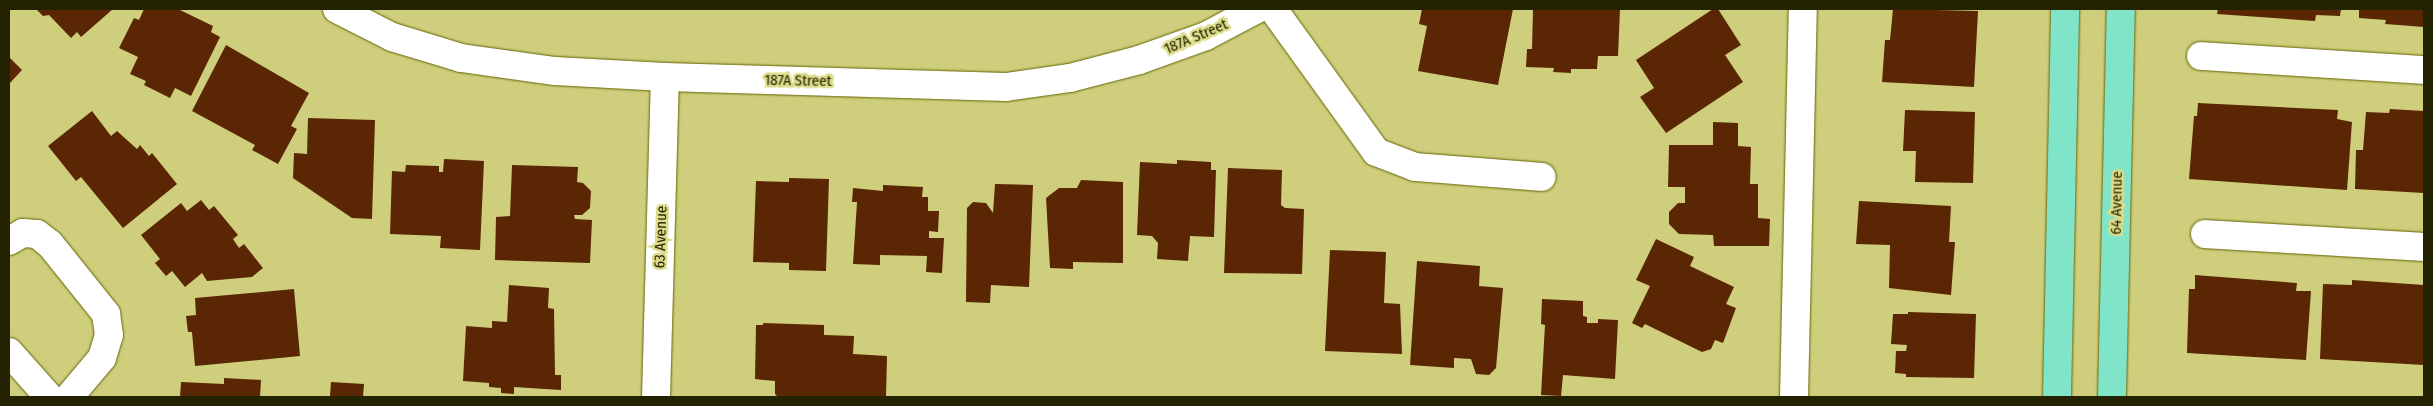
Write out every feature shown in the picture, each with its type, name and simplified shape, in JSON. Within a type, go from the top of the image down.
[{"type":"main road","points":[[2057,397],[2065,9]]},
{"type":"main road","name":"64 Avenue","points":[[2112,397],[2121,9]]},
{"type":"street","name":"187A Street","points":[[337,9],[392,37],[461,58],[555,71],[665,77],[1006,87],[1070,78],[1140,60],[1206,36],[1257,9]]},
{"type":"street","points":[[1273,9],[1376,152],[1415,167],[1542,177]]},
{"type":"street","points":[[1794,397],[1803,9]]},
{"type":"street","points":[[2201,56],[2424,70]]},
{"type":"street","name":"63 Avenue","points":[[656,397],[665,77]]},
{"type":"street","points":[[9,241],[23,233],[37,234],[50,244],[106,314],[110,335],[102,358],[69,397]]},
{"type":"street","points":[[2205,234],[2424,247]]},
{"type":"street","points":[[9,352],[49,397]]},
{"type":"building","points":[[36,9],[113,9],[81,37],[77,32],[71,38],[49,15],[43,16]]},
{"type":"building","points":[[144,9],[178,9],[213,26],[211,32],[220,37],[191,96],[175,88],[170,98],[144,85],[146,81],[130,74],[138,57],[119,48],[134,18],[139,20]]},
{"type":"building","points":[[1422,9],[1513,9],[1498,85],[1418,71],[1427,26],[1419,24]]},
{"type":"building","points":[[1533,9],[1620,9],[1618,56],[1598,56],[1597,69],[1571,69],[1571,73],[1553,72],[1554,68],[1526,67],[1527,49],[1532,49]]},
{"type":"building","points":[[1713,9],[1718,9],[1741,45],[1725,55],[1743,82],[1666,133],[1640,97],[1654,88],[1636,60]]},
{"type":"building","points":[[1893,9],[1978,11],[1974,87],[1882,82],[1885,40],[1890,40]]},
{"type":"building","points":[[2218,9],[2341,9],[2340,16],[2316,15],[2315,21],[2217,14]]},
{"type":"building","points":[[2359,9],[2424,9],[2424,27],[2385,24],[2386,20],[2359,18]]},
{"type":"building","points":[[226,45],[309,93],[291,126],[297,129],[278,164],[252,150],[255,145],[192,111]]},
{"type":"building","points":[[9,57],[22,70],[9,84]]},
{"type":"building","points":[[2198,103],[2338,110],[2337,119],[2352,122],[2347,190],[2189,179],[2194,116],[2197,116]]},
{"type":"building","points":[[2390,109],[2424,111],[2424,193],[2355,189],[2356,150],[2363,150],[2366,112],[2389,113]]},
{"type":"building","points":[[1905,110],[1975,112],[1973,183],[1915,182],[1916,151],[1903,151]]},
{"type":"building","points":[[92,111],[111,136],[117,131],[137,149],[140,145],[149,156],[152,153],[177,184],[123,228],[81,177],[76,181],[48,146]]},
{"type":"building","points":[[308,118],[375,120],[372,219],[352,218],[293,178],[294,153],[307,154]]},
{"type":"building","points":[[1713,122],[1738,123],[1738,146],[1751,147],[1750,184],[1758,184],[1758,218],[1770,219],[1769,246],[1714,246],[1713,235],[1679,234],[1669,224],[1669,212],[1678,203],[1685,203],[1685,187],[1668,187],[1669,145],[1713,145]]},
{"type":"building","points":[[444,159],[484,161],[480,250],[440,248],[441,236],[390,234],[392,171],[405,172],[406,165],[439,166],[439,172],[443,172]]},
{"type":"building","points":[[1177,160],[1211,162],[1211,170],[1216,170],[1214,237],[1190,236],[1188,261],[1157,259],[1158,243],[1152,236],[1137,235],[1140,162],[1177,164]]},
{"type":"building","points":[[512,165],[578,167],[577,182],[583,183],[591,191],[590,208],[582,215],[574,215],[575,219],[592,220],[590,263],[495,260],[496,217],[510,216]]},
{"type":"building","points":[[1228,168],[1282,170],[1281,205],[1285,208],[1304,209],[1302,274],[1224,273]]},
{"type":"building","points":[[789,178],[829,179],[826,271],[789,270],[789,263],[753,262],[756,181],[789,182]]},
{"type":"building","points":[[1081,180],[1123,182],[1123,263],[1073,262],[1073,269],[1050,268],[1046,198],[1059,188],[1077,188]]},
{"type":"building","points":[[995,184],[1033,185],[1029,287],[991,285],[990,303],[966,302],[967,208],[973,202],[986,203],[993,213]]},
{"type":"building","points":[[883,185],[923,187],[922,197],[928,197],[928,211],[939,211],[938,232],[929,231],[929,238],[944,238],[942,273],[926,272],[927,256],[880,255],[880,265],[853,264],[857,202],[852,202],[853,188],[883,191]]},
{"type":"building","points":[[201,200],[209,210],[214,206],[238,235],[233,239],[239,248],[244,244],[263,268],[252,277],[207,281],[202,273],[185,287],[172,271],[166,276],[155,263],[160,259],[141,235],[181,203],[187,211]]},
{"type":"building","points":[[1859,201],[1951,206],[1949,242],[1955,242],[1951,295],[1889,288],[1890,245],[1856,244]]},
{"type":"building","points":[[1656,239],[1694,257],[1690,266],[1734,287],[1726,304],[1736,308],[1723,343],[1715,340],[1711,349],[1702,352],[1645,324],[1642,328],[1632,323],[1650,286],[1636,280]]},
{"type":"building","points":[[1330,250],[1386,252],[1384,303],[1400,304],[1402,354],[1325,351]]},
{"type":"building","points":[[1417,261],[1480,266],[1479,286],[1503,288],[1496,368],[1489,375],[1476,374],[1471,359],[1454,358],[1454,368],[1410,365]]},
{"type":"building","points":[[2195,275],[2297,283],[2296,291],[2311,291],[2306,360],[2187,353],[2189,289],[2195,289]]},
{"type":"building","points":[[2352,280],[2424,285],[2424,365],[2320,359],[2323,284],[2352,285]]},
{"type":"building","points":[[509,285],[549,288],[548,308],[554,309],[555,375],[561,375],[561,390],[514,387],[514,394],[501,393],[501,388],[489,387],[489,383],[463,381],[466,326],[492,328],[492,321],[507,322]]},
{"type":"building","points":[[294,289],[300,356],[195,366],[192,332],[188,332],[186,316],[196,315],[195,298]]},
{"type":"building","points":[[1542,299],[1583,301],[1583,316],[1587,317],[1587,323],[1598,323],[1598,319],[1618,320],[1615,379],[1563,375],[1561,396],[1541,395],[1545,325],[1541,324]]},
{"type":"building","points":[[1908,312],[1976,314],[1974,378],[1906,377],[1906,374],[1895,373],[1896,351],[1906,351],[1907,345],[1891,344],[1893,314],[1908,314]]},
{"type":"building","points":[[763,323],[824,325],[824,335],[854,336],[853,354],[887,356],[886,397],[778,397],[775,394],[775,381],[755,379],[756,325],[763,325]]},
{"type":"building","points":[[224,378],[261,380],[260,397],[180,397],[181,382],[224,384]]},
{"type":"building","points":[[331,382],[364,384],[363,397],[330,397]]}]
